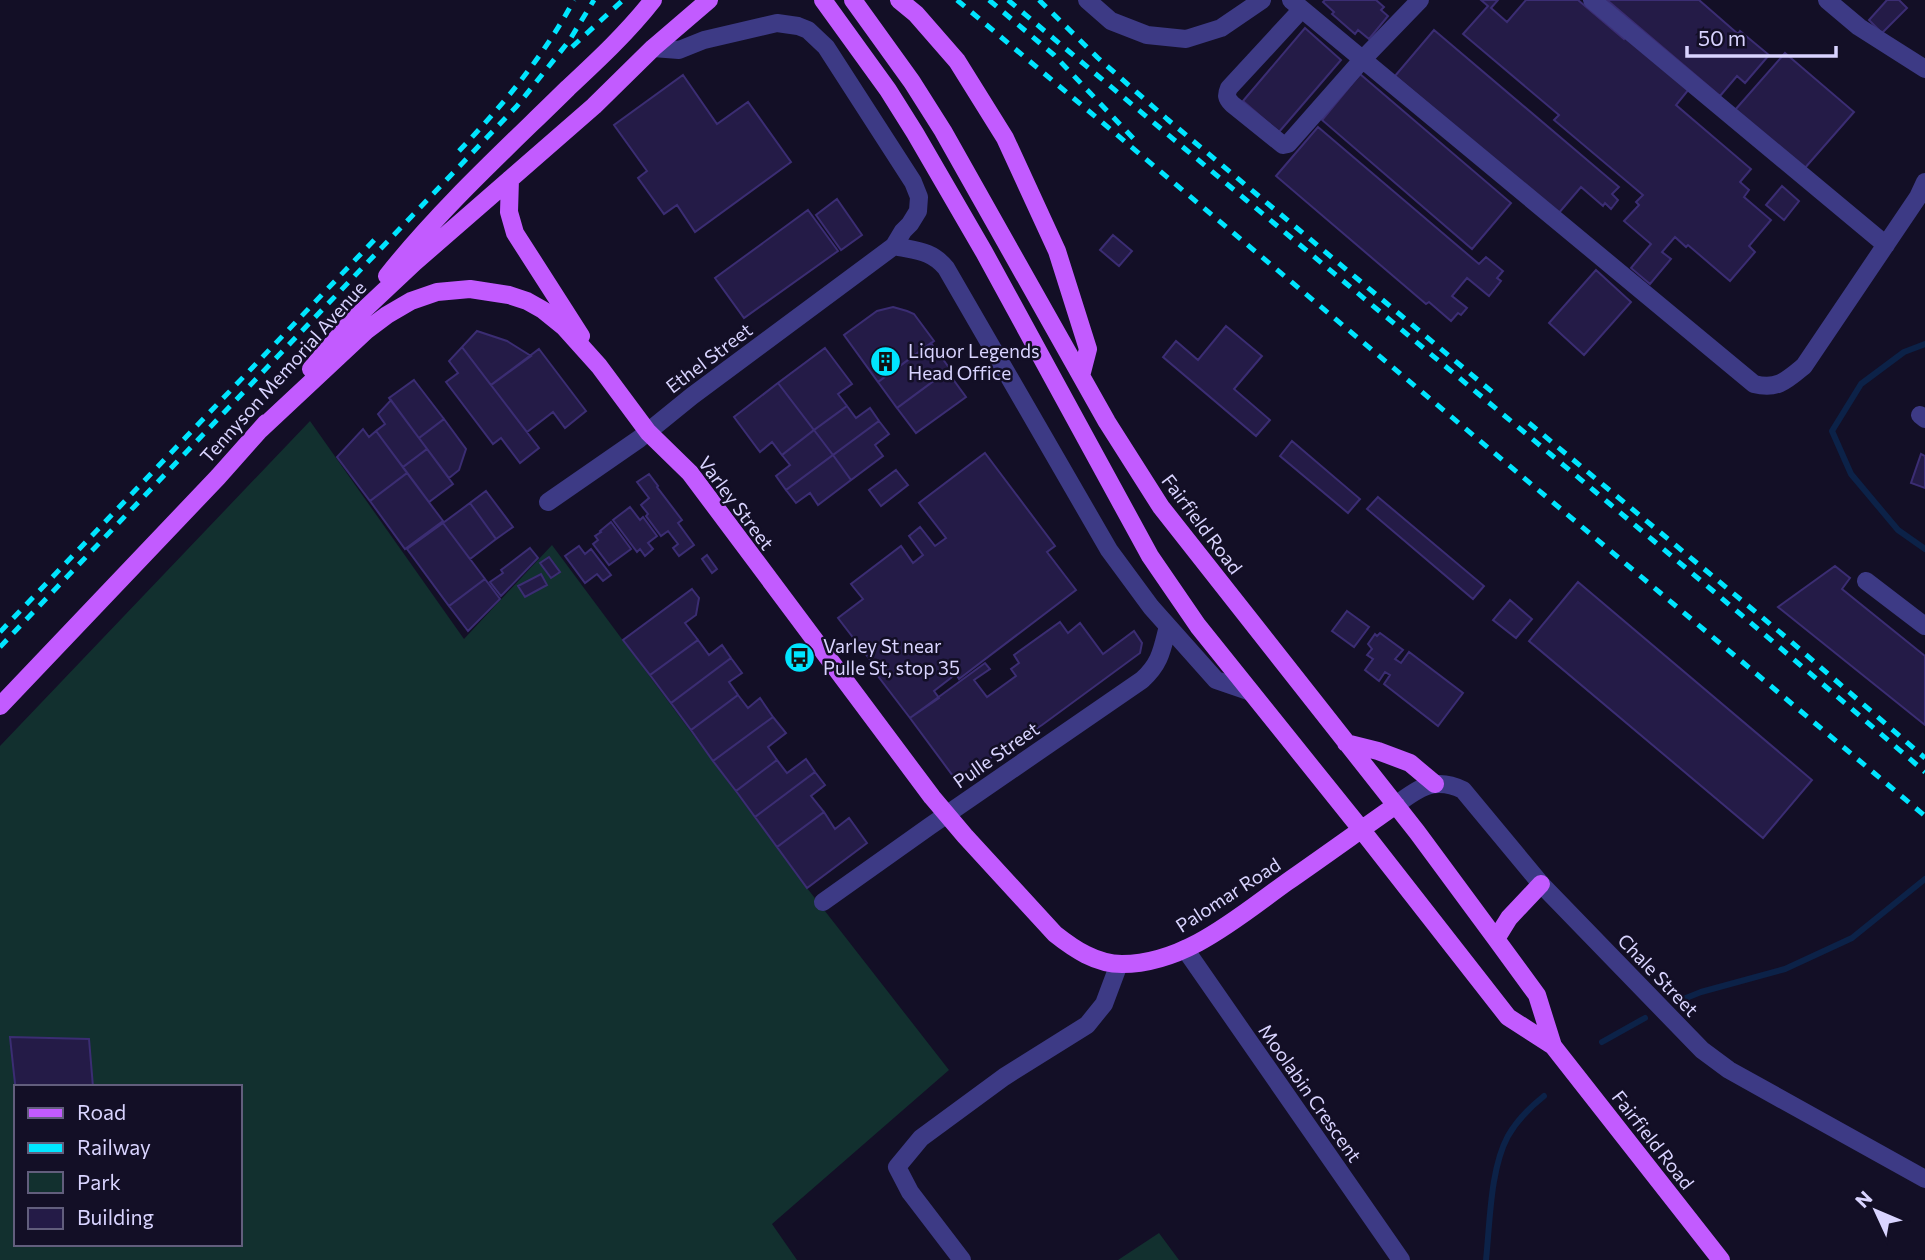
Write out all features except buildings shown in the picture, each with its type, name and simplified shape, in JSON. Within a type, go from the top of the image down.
[{"type":"main road","points":[[350,323],[409,248],[487,167],[629,29],[653,0]]},
{"type":"main road","name":"Tennyson Memorial Avenue","points":[[0,706],[218,477],[350,323],[709,0]]},
{"type":"main road","name":"Fairfield Road","points":[[823,0],[888,90],[939,173],[1150,556],[1198,626],[1508,1017],[1553,1046],[1721,1260]]},
{"type":"main road","name":"Fairfield Road","points":[[853,0],[912,82],[943,131],[1113,433],[1161,507],[1396,805],[1537,995],[1553,1046]]},
{"type":"main road","points":[[899,0],[957,61],[1005,138],[1057,251],[1088,349],[1081,376]]},
{"type":"main road","points":[[510,179],[509,212],[515,233],[599,366]]},
{"type":"main road","name":"Varley Street","points":[[260,430],[367,330],[411,301],[437,292],[470,289],[502,293],[543,310],[564,327],[599,366],[648,432],[690,473],[946,815],[1055,933],[1086,955],[1119,964]]},
{"type":"main road","points":[[1346,743],[1410,763],[1435,784]]},
{"type":"main road","name":"Palomar Road","points":[[1119,964],[1153,961],[1185,949],[1233,921],[1396,805]]},
{"type":"main road","points":[[1496,939],[1509,918],[1541,884]]},
{"type":"street","points":[[1087,0],[1111,21],[1147,35],[1186,39],[1221,28],[1262,0]]},
{"type":"street","points":[[1420,0],[1362,60],[1288,144],[1278,142],[1227,99],[1229,88],[1296,4],[1362,60],[1754,384],[1766,387],[1778,384],[1804,366],[1918,197],[1925,182]]},
{"type":"street","points":[[1592,0],[1886,245]]},
{"type":"street","points":[[1827,0],[1859,27],[1925,69]]},
{"type":"street","points":[[653,48],[679,50],[704,40],[777,23],[808,30],[826,47],[917,190],[918,211],[894,246],[928,253],[946,268],[1109,550],[1130,580],[1216,680],[1251,692]]},
{"type":"street","name":"Ethel Street","points":[[548,502],[648,432],[692,396],[894,246]]},
{"type":"street","points":[[1866,581],[1925,626]]},
{"type":"street","name":"Pulle Street","points":[[823,902],[1142,680],[1160,657],[1168,626]]},
{"type":"street","points":[[1396,805],[1413,792],[1435,784]]},
{"type":"street","name":"Chale Street","points":[[1435,784],[1447,784],[1467,794],[1541,884],[1702,1050],[1728,1070],[1922,1172]]},
{"type":"street","name":"Moolabin Crescent","points":[[1185,949],[1401,1260]]},
{"type":"street","points":[[962,1260],[910,1192],[897,1167],[921,1138],[1004,1077],[1087,1024],[1104,1004],[1119,964]]},
{"type":"green space","points":[[310,421],[464,639],[552,545],[807,888],[949,1070],[772,1224],[797,1260],[0,1260],[0,746]]},
{"type":"green space","points":[[1159,1233],[1179,1260],[1118,1260]]},
{"type":"waterway","points":[[1925,344],[1904,352],[1861,384],[1832,431],[1851,474],[1898,530],[1925,549]]},
{"type":"waterway","points":[[1676,1002],[1701,992],[1785,969],[1852,938],[1925,879]]},
{"type":"waterway","points":[[1602,1042],[1645,1018]]},
{"type":"waterway","points":[[1486,1260],[1492,1196],[1502,1149],[1519,1119],[1544,1096]]},
{"type":"railway","points":[[459,151],[522,79],[550,41],[574,0]]},
{"type":"railway","points":[[0,647],[517,106],[569,41],[594,0]]},
{"type":"railway","points":[[572,47],[623,0]]},
{"type":"railway","points":[[957,0],[1925,816]]},
{"type":"railway","points":[[989,0],[1054,55],[1134,139]]},
{"type":"railway","points":[[1008,0],[1925,772]]},
{"type":"railway","points":[[1039,0],[1098,58],[1167,119],[1497,396]]},
{"type":"railway","points":[[0,632],[377,237]]},
{"type":"railway","points":[[1529,423],[1788,639],[1925,758]]},
{"type":"place","name":"Liquor Legends Head Office","points":[[885,362]]},
{"type":"place","name":"Varley St near Pulle St, stop 35","points":[[800,657]]}]
